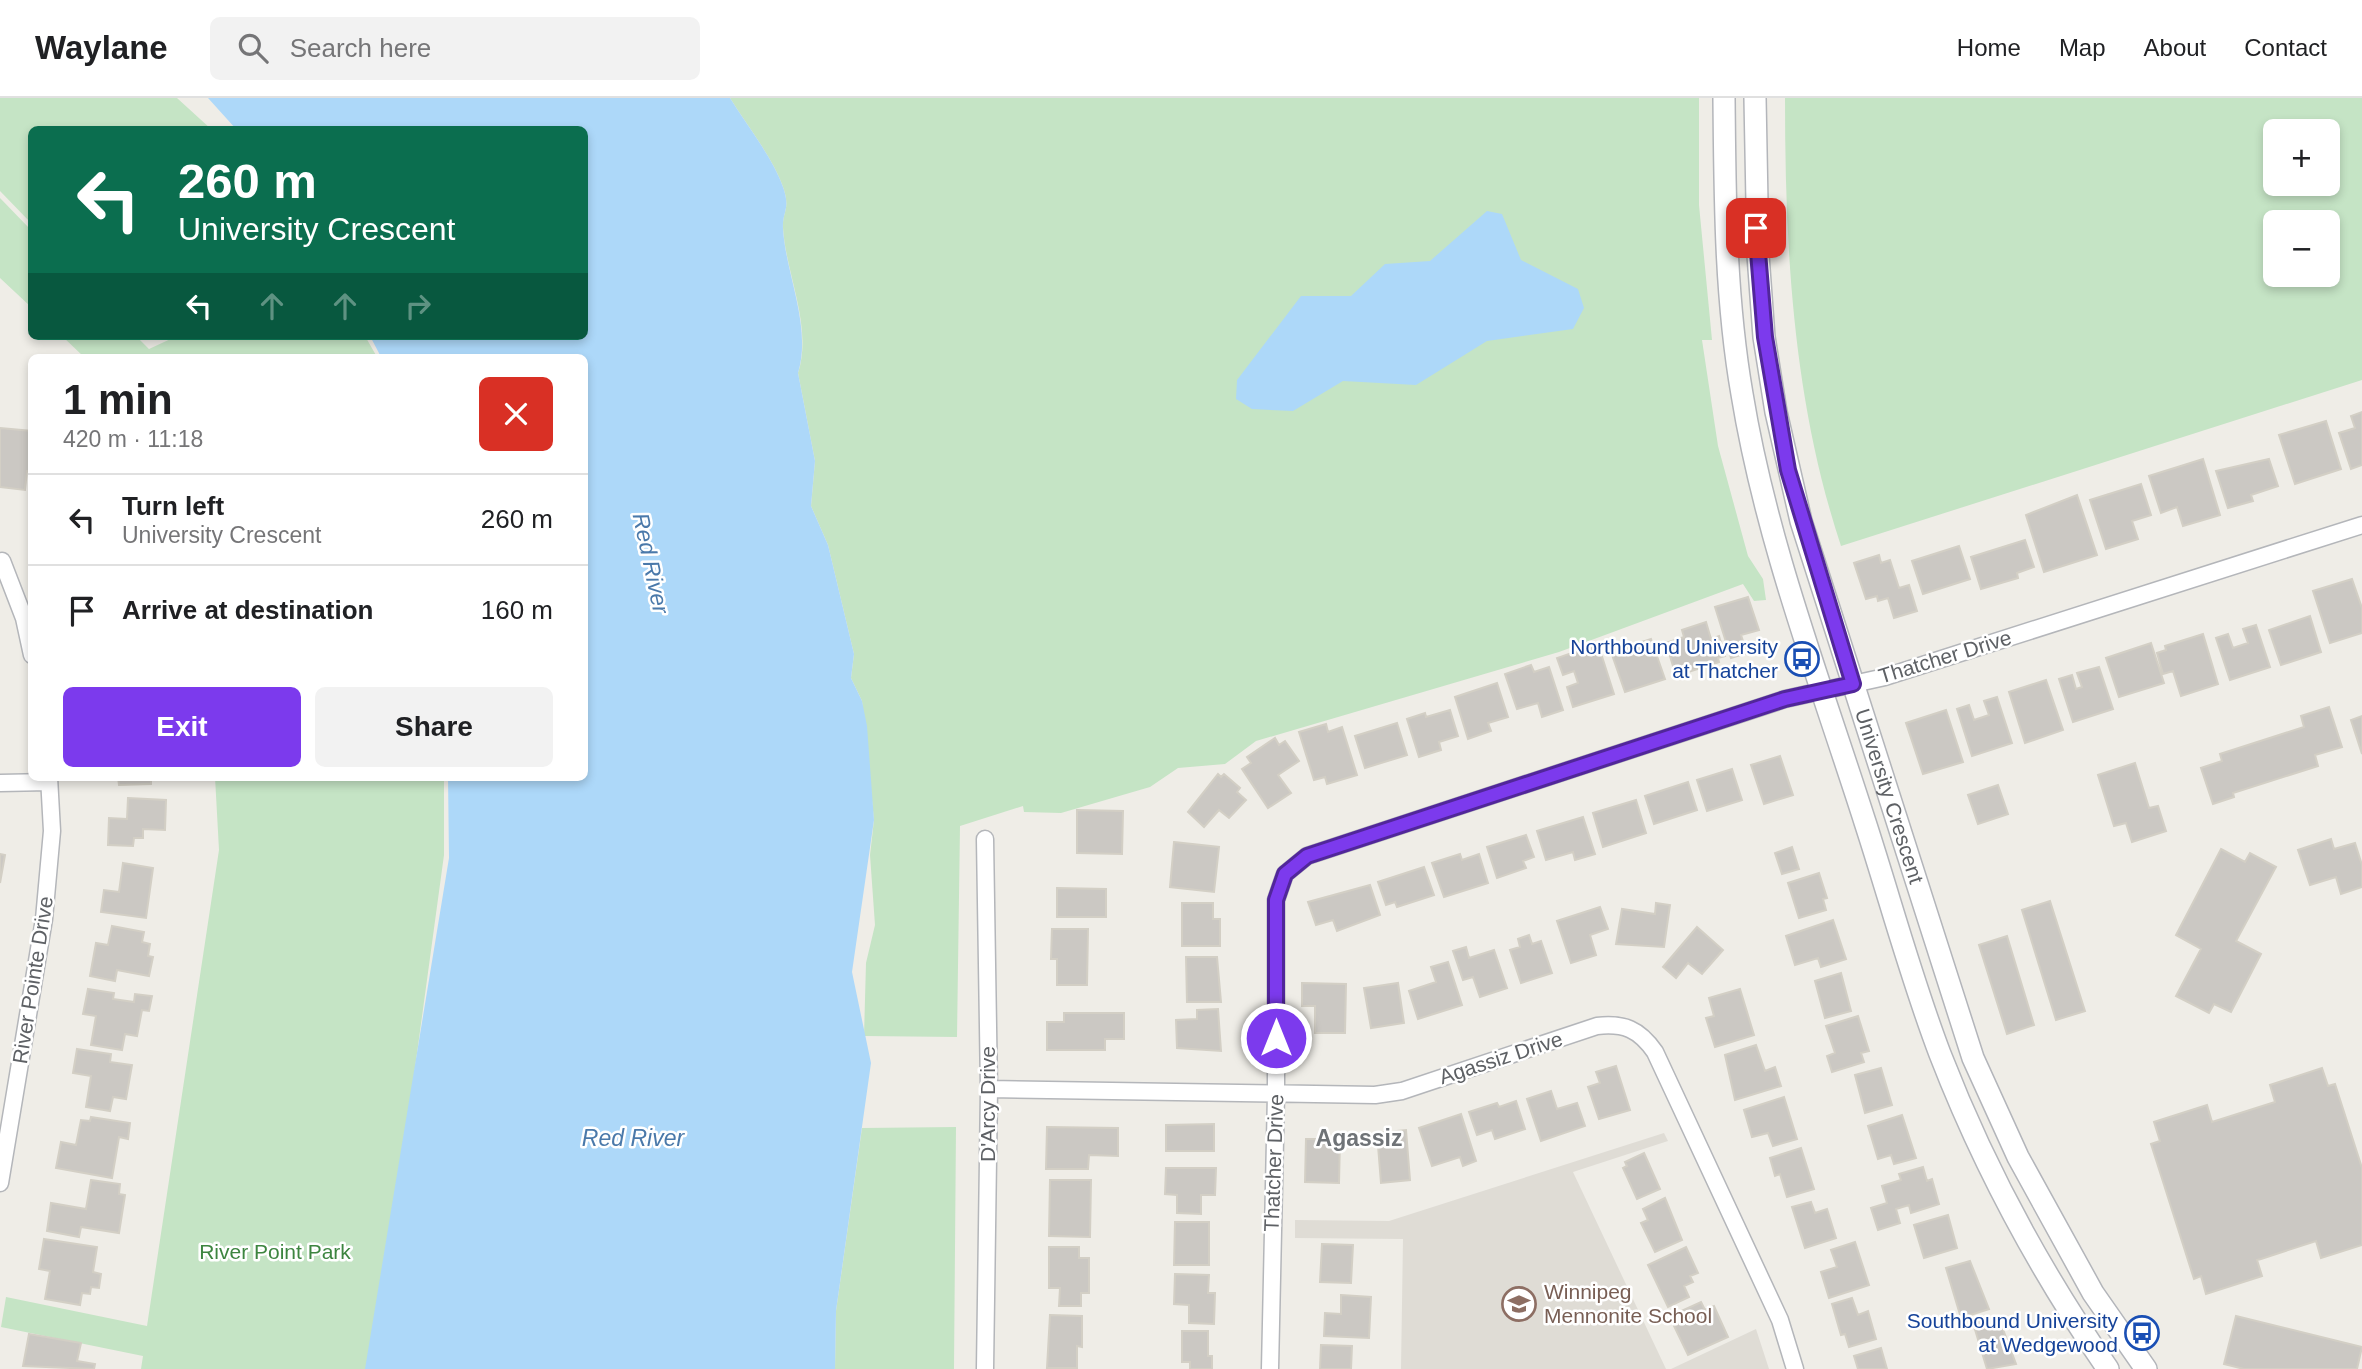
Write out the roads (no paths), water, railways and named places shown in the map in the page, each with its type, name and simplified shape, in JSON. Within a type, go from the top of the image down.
[{"type":"main road","name":"University Crescent","points":[[1724,98],[1726,239],[1742,395],[1766,506],[1921,1000],[1962,1107],[2028,1242],[2108,1369]]},
{"type":"main road","name":"University Crescent","points":[[1755,98],[1758,266],[1771,379],[1801,521],[1973,1058],[2010,1142],[2093,1293],[2146,1369]]},
{"type":"street","name":"Thatcher Drive","points":[[1270,1369],[1276,1094],[1276,900],[1285,874],[1307,856],[1785,699],[1885,677],[2362,526]]},
{"type":"street","points":[[2,561],[24,618],[28,636]]},
{"type":"street","points":[[0,783],[33,781]]},
{"type":"street","name":"River Pointe Drive","points":[[0,1183],[44,919],[52,831],[49,781]]},
{"type":"street","name":"D'Arcy Drive","points":[[985,839],[989,1089],[985,1369]]},
{"type":"street","name":"Agassiz Drive","points":[[989,1089],[1375,1095],[1402,1091],[1597,1026],[1615,1024],[1633,1028],[1646,1038],[1655,1052],[1780,1320],[1796,1369]]},
{"type":"water","name":"Red River","points":[[208,98],[730,98],[779,176],[786,201],[783,223],[785,247],[802,338],[798,373],[815,461],[811,506],[828,545],[854,654],[851,678],[862,701],[867,726],[874,820],[852,972],[871,1063],[836,1311],[835,1369],[365,1369],[449,858],[448,781],[588,781],[588,354],[379,354],[372,340],[588,340],[588,126],[233,126]]},
{"type":"water","points":[[1487,211],[1502,214],[1521,260],[1578,289],[1584,308],[1573,329],[1487,341],[1416,385],[1343,381],[1293,411],[1252,409],[1236,399],[1237,380],[1301,296],[1351,296],[1385,264],[1430,261]]},
{"type":"place","name":"Northbound University at Thatcher","points":[[1802,659]]},
{"type":"place","name":"Winnipeg Mennonite School","points":[[1519,1304]]},
{"type":"place","name":"Southbound University at Wedgewood","points":[[2142,1333]]},
{"type":"district","name":"Agassiz","points":[[1359,1138]]},
{"type":"park label","name":"River Point Park","points":[[275,1252]]}]
